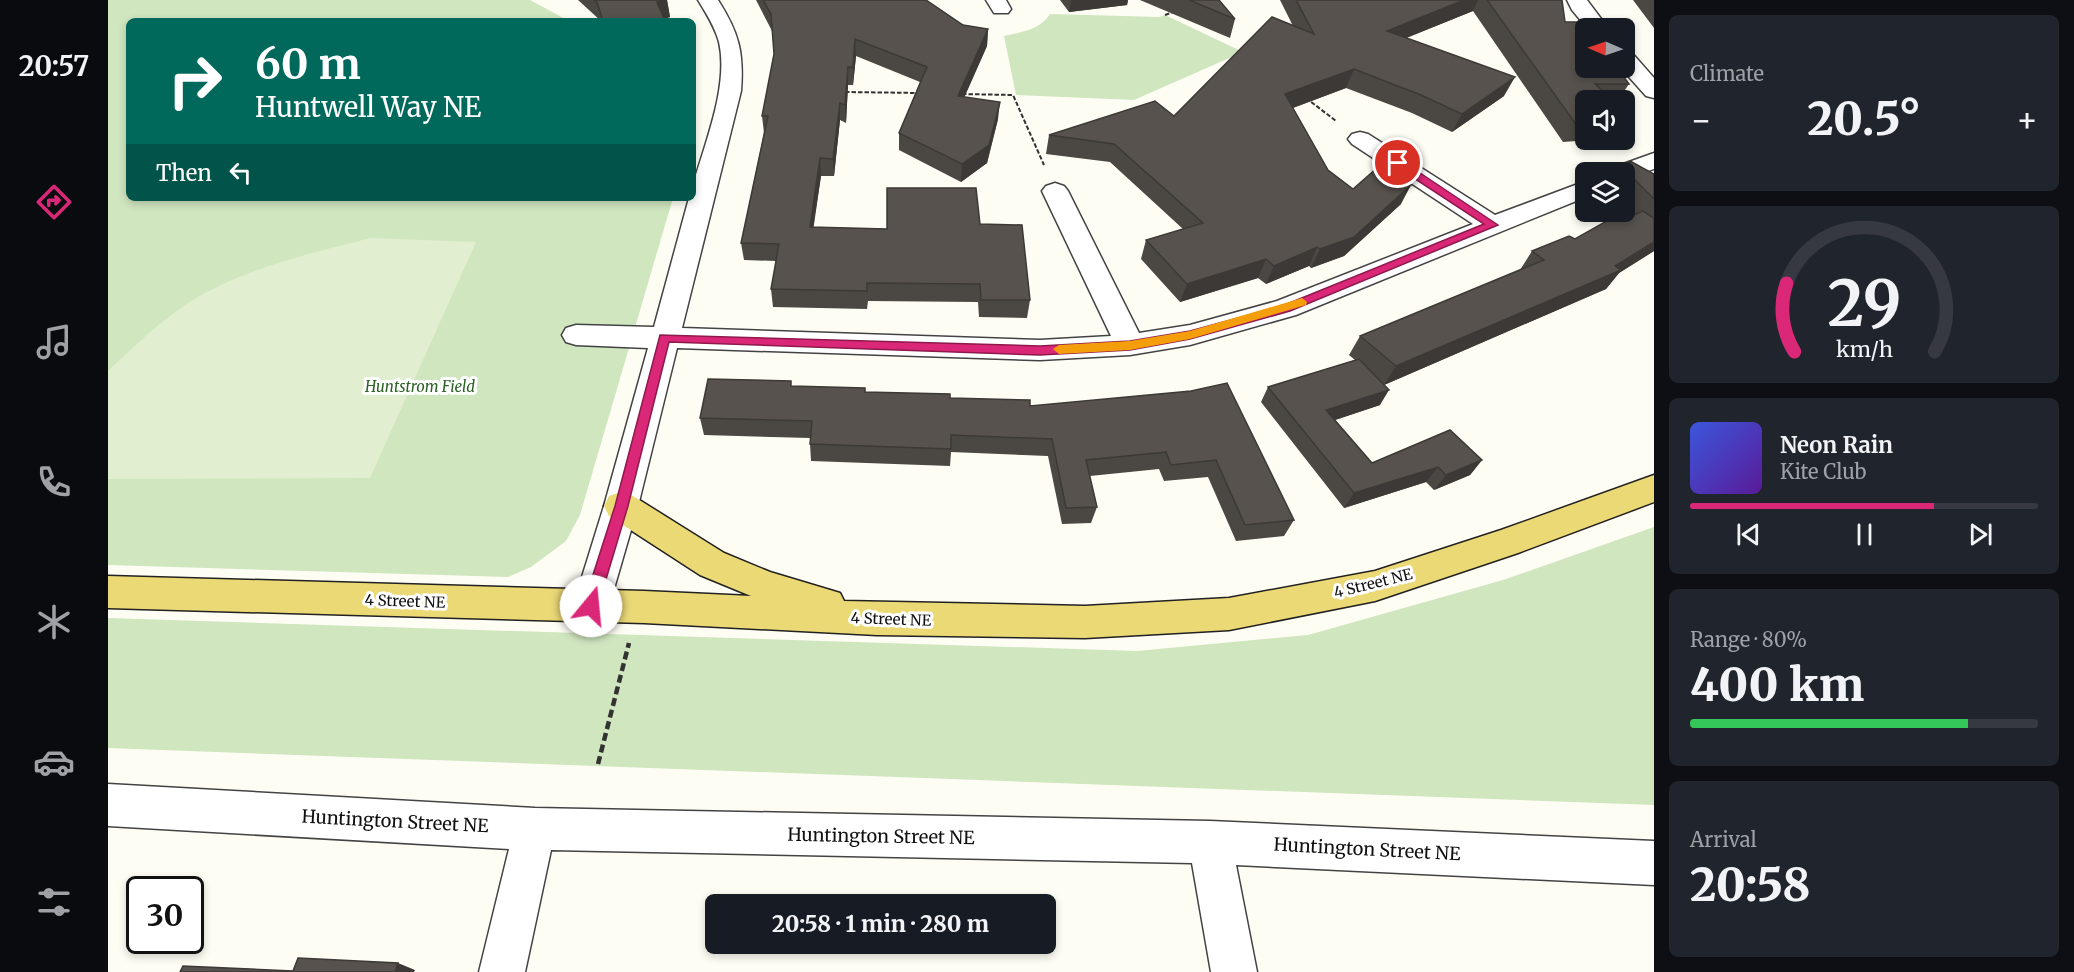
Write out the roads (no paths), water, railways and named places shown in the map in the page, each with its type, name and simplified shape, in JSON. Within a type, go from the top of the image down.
[{"type":"main road","name":"4 Street NE","points":[[108,592],[591,606],[877,619],[1084,622],[1229,614],[1375,586],[1506,543],[1654,488]]},
{"type":"main road","points":[[621,506],[712,564],[765,586],[877,619]]},
{"type":"street","points":[[591,606],[621,506],[730,91],[733,56],[724,24],[708,0]]},
{"type":"street","points":[[1577,0],[1589,18]]},
{"type":"street","points":[[1635,70],[1654,91]]},
{"type":"street","points":[[1360,138],[1493,225]]},
{"type":"street","points":[[1635,168],[1654,160]]},
{"type":"street","points":[[1055,191],[1130,345]]},
{"type":"street","points":[[576,335],[1040,350],[1130,345],[1190,335],[1286,309],[1575,192]]},
{"type":"street","name":"Huntington Street NE","points":[[108,805],[535,829],[1210,842],[1654,863]]},
{"type":"street","points":[[502,972],[535,829]]},
{"type":"street","points":[[1210,842],[1234,972]]},
{"type":"park label","name":"Huntstrom Field","points":[[420,386]]}]
